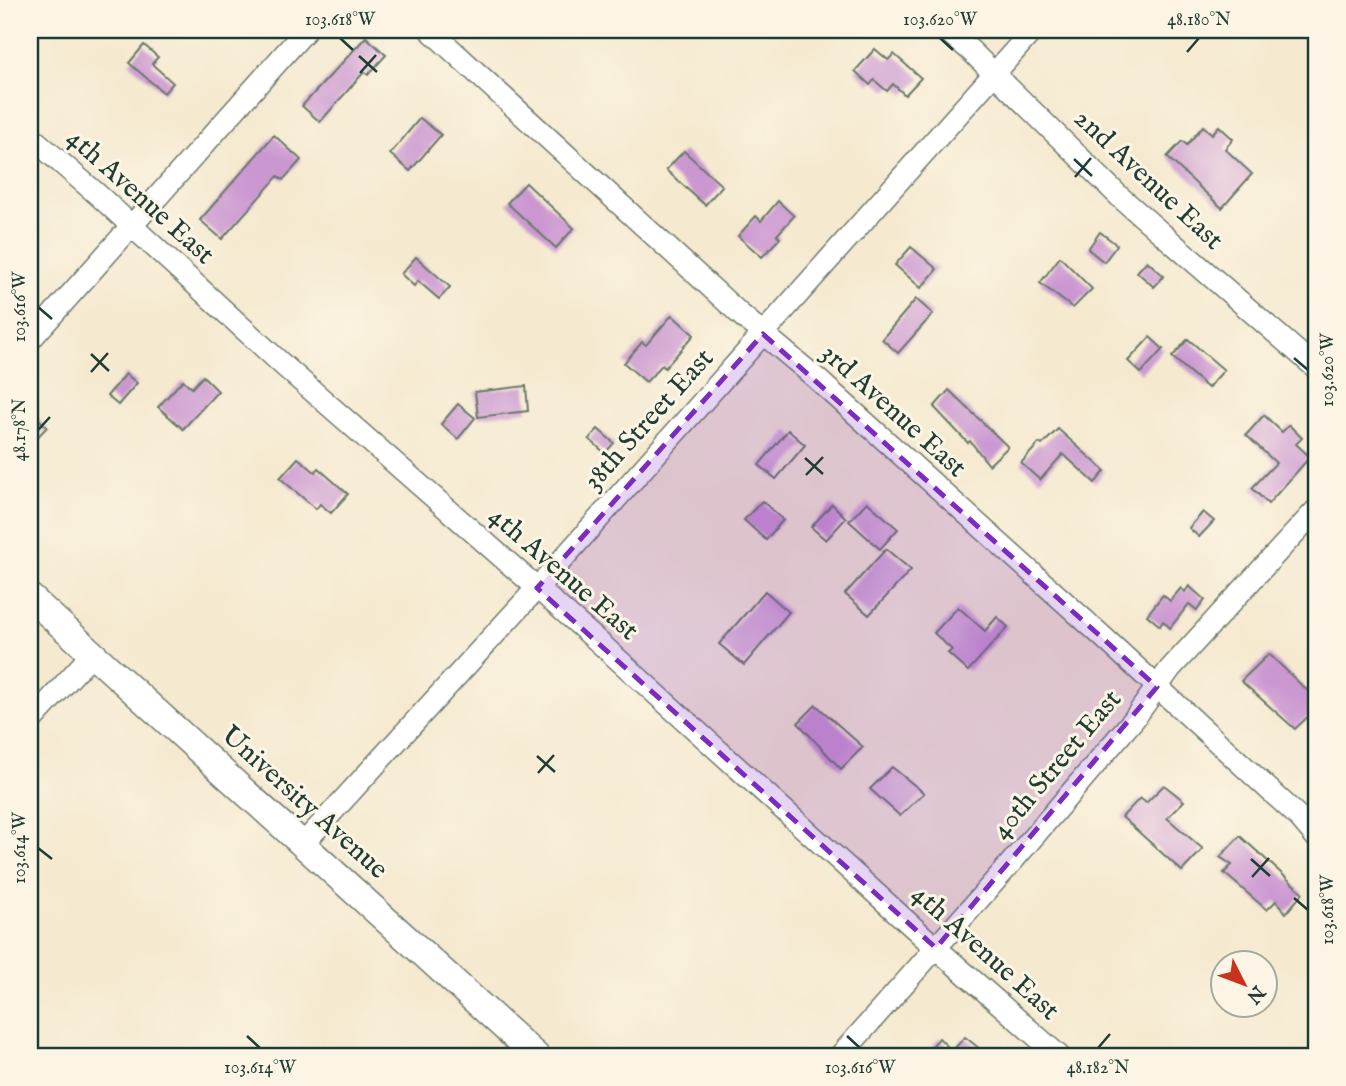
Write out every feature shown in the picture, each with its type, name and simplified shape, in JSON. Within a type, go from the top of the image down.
[{"type":"street","points":[[30,340],[306,30]]},
{"type":"street","name":"3rd Avenue East","points":[[430,30],[763,334],[816,378],[1157,687],[1300,818],[1316,836]]},
{"type":"street","name":"2nd Avenue East","points":[[946,30],[995,74],[1120,197],[1316,368]]},
{"type":"street","name":"38th Street East","points":[[303,844],[537,588],[1033,30]]},
{"type":"street","name":"4th Avenue East","points":[[30,136],[1059,1056]]},
{"type":"street","name":"40th Street East","points":[[840,1056],[1134,719],[1170,669],[1316,510]]},
{"type":"street","name":"University Avenue","points":[[30,597],[536,1056]]},
{"type":"street","points":[[30,722],[92,654]]},
{"type":"highlighted area","points":[[763,334],[1157,687],[936,948],[537,588]]},
{"type":"building","points":[[366,37],[386,55],[368,75],[364,72],[320,122],[302,106]]},
{"type":"building","points":[[144,45],[158,57],[152,64],[173,83],[164,93],[129,63]]},
{"type":"building","points":[[875,49],[888,60],[894,54],[921,78],[905,95],[893,84],[887,91],[874,80],[870,85],[855,71]]},
{"type":"building","points":[[420,118],[441,135],[410,171],[390,154]]},
{"type":"building","points":[[1203,126],[1212,134],[1219,126],[1233,139],[1225,149],[1252,174],[1222,208],[1167,157],[1182,141],[1187,145]]},
{"type":"building","points":[[274,135],[301,160],[283,180],[278,176],[222,239],[200,220]]},
{"type":"building","points":[[684,151],[722,186],[705,205],[666,170]]},
{"type":"building","points":[[526,183],[574,228],[556,248],[507,203]]},
{"type":"building","points":[[778,201],[794,216],[777,235],[780,238],[762,257],[738,236],[756,216],[761,221]]},
{"type":"building","points":[[1100,232],[1117,245],[1104,262],[1088,249]]},
{"type":"building","points":[[911,247],[937,269],[921,288],[895,265]]},
{"type":"building","points":[[416,257],[450,287],[439,299],[418,281],[414,286],[401,274]]},
{"type":"building","points":[[1060,257],[1092,289],[1073,308],[1040,283]]},
{"type":"building","points":[[1147,261],[1164,276],[1154,287],[1137,272]]},
{"type":"building","points":[[916,299],[933,314],[898,353],[882,339]]},
{"type":"building","points":[[672,315],[694,335],[665,368],[662,365],[646,382],[624,363],[642,342],[646,345]]},
{"type":"building","points":[[1150,337],[1163,349],[1141,373],[1128,361]]},
{"type":"building","points":[[1188,339],[1224,370],[1208,388],[1172,357]]},
{"type":"building","points":[[126,374],[137,383],[118,405],[107,396]]},
{"type":"building","points":[[203,376],[218,391],[183,429],[158,407],[183,380],[192,388]]},
{"type":"building","points":[[526,386],[528,411],[478,417],[475,392]]},
{"type":"building","points":[[949,390],[1008,447],[989,465],[970,441],[968,443],[934,407]]},
{"type":"building","points":[[458,404],[475,418],[458,439],[441,424]]},
{"type":"building","points":[[30,411],[47,427],[30,445]]},
{"type":"building","points":[[1264,415],[1282,432],[1289,425],[1302,438],[1296,444],[1310,457],[1268,504],[1252,488],[1276,463],[1246,435]]},
{"type":"building","points":[[598,429],[614,443],[605,453],[589,439]]},
{"type":"building","points":[[1058,429],[1105,471],[1095,483],[1063,454],[1040,480],[1021,463],[1039,443],[1042,445]]},
{"type":"building","points":[[788,430],[805,445],[776,479],[759,465]]},
{"type":"building","points":[[298,458],[315,472],[318,468],[348,494],[331,513],[320,504],[316,509],[280,478]]},
{"type":"building","points":[[762,501],[783,520],[766,540],[744,520]]},
{"type":"building","points":[[867,502],[898,529],[880,549],[849,521]]},
{"type":"building","points":[[832,504],[846,518],[826,540],[811,527]]},
{"type":"building","points":[[1203,512],[1214,521],[1199,537],[1189,528]]},
{"type":"building","points":[[886,549],[911,570],[869,615],[845,594]]},
{"type":"building","points":[[1189,586],[1205,600],[1197,610],[1189,604],[1170,628],[1163,621],[1160,626],[1147,615],[1163,595],[1170,601],[1181,588],[1185,592]]},
{"type":"building","points":[[765,591],[789,612],[744,665],[719,644]]},
{"type":"building","points":[[958,607],[985,631],[997,617],[1008,627],[968,671],[948,653],[952,650],[934,633]]},
{"type":"building","points":[[1269,654],[1316,699],[1316,709],[1295,729],[1241,681]]},
{"type":"building","points":[[816,705],[863,747],[841,769],[798,723]]},
{"type":"building","points":[[892,767],[924,793],[900,816],[870,789]]},
{"type":"building","points":[[1164,785],[1184,801],[1167,818],[1203,849],[1182,871],[1122,817],[1140,798],[1146,803]]},
{"type":"building","points":[[1240,836],[1303,893],[1286,913],[1276,901],[1267,910],[1224,873],[1232,865],[1220,857]]},
{"type":"building","points":[[965,1037],[989,1056],[924,1056],[939,1038],[952,1051]]}]
